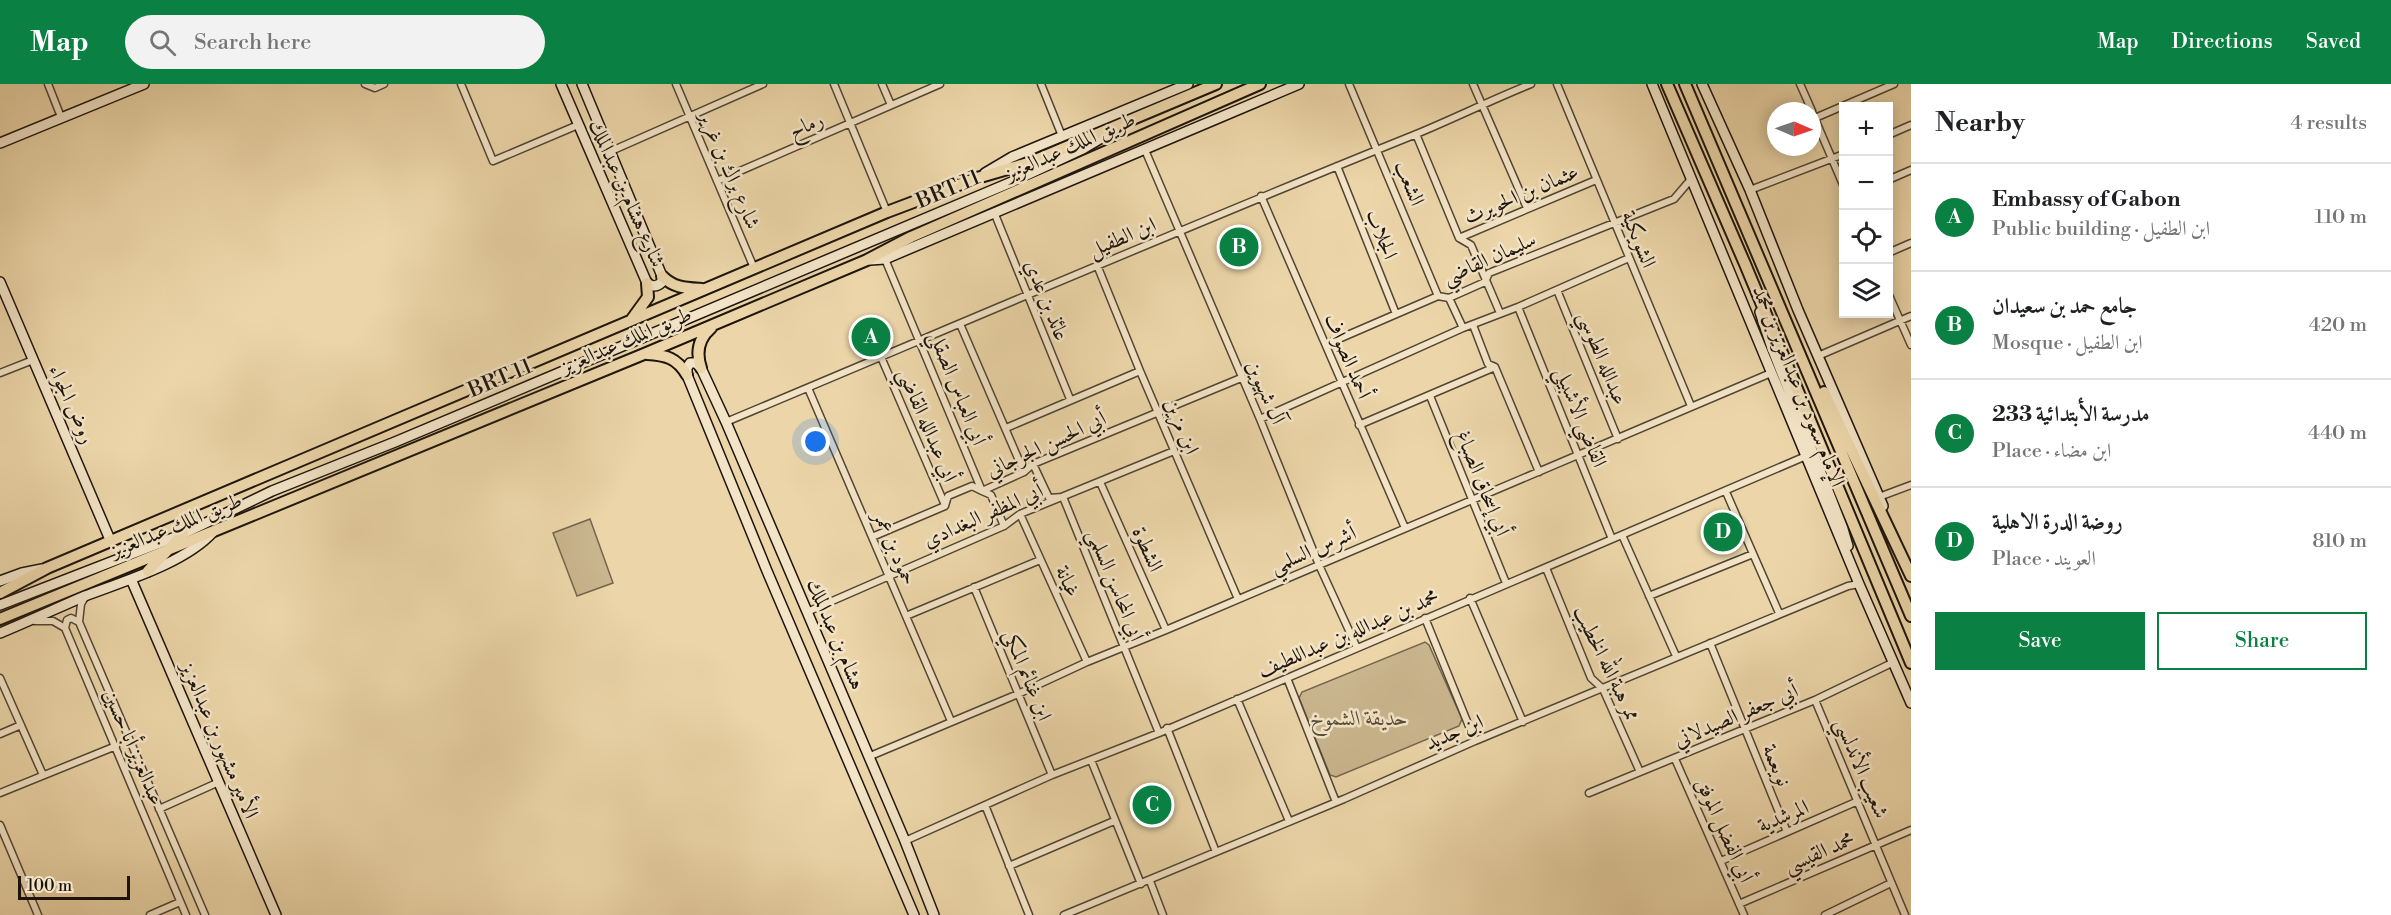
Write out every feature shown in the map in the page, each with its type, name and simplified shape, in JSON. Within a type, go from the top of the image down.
[{"type":"main road","name":"طريق الملك عبدالعزيز","points":[[0,593],[47,568],[887,212],[977,178],[1028,163],[1216,84]]},
{"type":"main road","name":"طريق الملك عبدالعزيز","points":[[0,619],[867,260],[910,237],[1260,84]]},
{"type":"main road","name":"الإمام سعود بن عبدالعزيز بن محمد","points":[[1667,84],[1745,264],[1911,663]]},
{"type":"main road","name":"الإمام سعود بن عبدالعزيز بن محمد","points":[[1685,84],[1911,616]]},
{"type":"main road","points":[[662,276],[670,284],[678,287],[705,289]]},
{"type":"main road","points":[[629,323],[648,297],[647,283]]},
{"type":"main road","points":[[701,368],[699,346],[705,333],[717,323]]},
{"type":"main road","points":[[1793,336],[1817,377],[1911,575]]},
{"type":"main road","points":[[644,354],[668,356],[679,363],[687,375]]},
{"type":"main road","points":[[148,571],[183,534]]},
{"type":"street","points":[[48,84],[61,117]]},
{"type":"street","points":[[0,143],[144,84]]},
{"type":"street","points":[[365,84],[375,88],[384,84]]},
{"type":"street","points":[[461,84],[493,161],[578,125]]},
{"type":"street","name":"شارع هشام بن عبدالملك","points":[[561,84],[647,283]]},
{"type":"street","name":"شارع هشام بن عبدالملك","points":[[582,84],[662,276]]},
{"type":"street","name":"شارع براك بن غرير","points":[[676,84],[754,268]]},
{"type":"street","points":[[609,152],[763,84]]},
{"type":"street","points":[[834,84],[887,212]]},
{"type":"street","points":[[882,84],[891,105]]},
{"type":"street","name":"رماح","points":[[717,181],[940,84]]},
{"type":"street","points":[[1041,84],[1062,136]]},
{"type":"street","points":[[977,178],[1012,157],[1188,84]]},
{"type":"street","points":[[867,260],[885,259],[1299,84]]},
{"type":"street","name":"الشعب","points":[[1349,84],[1373,142],[1378,148],[1438,296]]},
{"type":"street","points":[[1473,84],[1527,208]]},
{"type":"street","name":"ابن الطفيل","points":[[726,422],[1531,84]]},
{"type":"street","name":"الشويكية","points":[[1557,84],[1691,406]]},
{"type":"street","name":"الإمام سعود بن عبدالعزيز بن محمد","points":[[1652,84],[1859,584],[1911,703]]},
{"type":"street","points":[[1702,84],[1750,190],[1798,310],[1880,497],[1911,575]]},
{"type":"street","points":[[1800,84],[1808,102]]},
{"type":"street","points":[[1821,111],[1879,87],[1894,84]]},
{"type":"street","name":"BRT 11","points":[[0,605],[183,534],[272,491],[416,433],[1014,181],[1083,149],[1122,125]]},
{"type":"street","points":[[1893,133],[1911,125]]},
{"type":"street","points":[[1821,133],[1839,175]]},
{"type":"street","points":[[1416,134],[1459,238],[1470,245],[1500,313]]},
{"type":"street","name":"آل شهيوين","points":[[1145,150],[1356,648]]},
{"type":"street","points":[[1750,190],[1839,156]]},
{"type":"street","name":"BRT 11","points":[[1014,181],[1074,159],[1086,157],[1091,159]]},
{"type":"street","name":"الجلاب","points":[[1337,166],[1396,314]]},
{"type":"street","points":[[1893,178],[1911,170]]},
{"type":"street","name":"سليمان القاضي","points":[[1327,344],[1438,296],[1449,298],[1485,282],[1489,273],[1674,199],[1692,178]]},
{"type":"street","name":"عثمان بن الحويرث","points":[[1459,238],[1596,180]]},
{"type":"street","name":"أحمد الصواف","points":[[1261,196],[1405,528]]},
{"type":"street","name":"عائذ بن عدي","points":[[994,212],[1070,399]]},
{"type":"street","points":[[1893,251],[1911,243]]},
{"type":"street","points":[[1260,419],[1463,328],[1518,308],[1629,258]]},
{"type":"street","name":"أبي العباس الصقلي","points":[[885,259],[982,491],[991,495],[1004,526]]},
{"type":"street","points":[[1745,264],[1772,348],[1843,529],[1859,584]]},
{"type":"street","name":"ابن مزين","points":[[1097,266],[1238,599]]},
{"type":"street","points":[[647,283],[658,285],[662,282],[662,276]]},
{"type":"street","name":"روض الجواء","points":[[0,282],[111,542]]},
{"type":"street","name":"عبدالله الطوسي","points":[[1557,290],[1618,439]]},
{"type":"street","points":[[1449,298],[1463,328]]},
{"type":"street","points":[[1893,305],[1911,345]]},
{"type":"street","name":"القاضي الأشبيلي","points":[[1518,308],[1612,539]]},
{"type":"street","points":[[1818,356],[1911,316]]},
{"type":"street","points":[[960,324],[1024,472]]},
{"type":"street","points":[[1473,325],[1488,364],[1496,367],[1539,472]]},
{"type":"street","name":"أبي عبدالله القاضي","points":[[881,357],[945,506]]},
{"type":"street","points":[[0,373],[33,360]]},
{"type":"street","points":[[687,375],[690,363],[696,363],[701,368]]},
{"type":"street","points":[[1359,425],[1496,367]]},
{"type":"street","name":"هشام بن عبدالملك","points":[[701,368],[903,837],[934,915]]},
{"type":"street","points":[[1006,428],[1140,371]]},
{"type":"street","name":"أشرس السلمي","points":[[867,757],[1771,373]]},
{"type":"street","name":"هشام بن عبدالملك","points":[[687,375],[767,571],[914,915]]},
{"type":"street","name":"أبي الحسن الجرجاني","points":[[872,537],[945,506],[948,496],[972,486],[982,491],[1024,472],[1033,464],[1241,378]]},
{"type":"street","name":"حمود بن عمر","points":[[808,388],[951,721]]},
{"type":"street","name":"أبي إسحاق الصباغ","points":[[1430,396],[1506,583]]},
{"type":"street","name":"أبي المظفر البغدادي","points":[[807,612],[1004,526],[1020,514],[1174,451]]},
{"type":"street","name":"محمد بن عبدالله بن عبداللطيف","points":[[903,837],[1159,733],[1806,456]]},
{"type":"street","points":[[1033,464],[1048,498],[1063,497]]},
{"type":"street","name":"الشطوة","points":[[1100,482],[1166,630]]},
{"type":"street","points":[[1880,497],[1911,485]]},
{"type":"street","points":[[1726,492],[1779,613]]},
{"type":"street","name":"أبي المحاسن السلمي","points":[[1063,497],[1159,733]]},
{"type":"street","name":"غيانة","points":[[1020,514],[1087,662]]},
{"type":"street","points":[[0,633],[148,571],[196,548],[213,532]]},
{"type":"street","points":[[1622,535],[1676,656]]},
{"type":"street","points":[[1649,596],[1753,554]]},
{"type":"street","points":[[906,616],[1040,560]]},
{"type":"street","points":[[0,581],[22,573],[47,568]]},
{"type":"street","name":"ممر هبة الله الخطيب","points":[[1546,568],[1591,678],[1603,689],[1640,772]]},
{"type":"street","name":"الأمير مشهور بن عبدالعزيز","points":[[131,579],[276,915]]},
{"type":"street","name":"ابن جديد","points":[[1064,915],[1150,881],[1779,613],[1848,586],[1859,584]]},
{"type":"street","name":"ابن غنائم المكي","points":[[974,587],[1052,775]]},
{"type":"street","points":[[29,621],[53,621],[65,628],[67,620],[71,618],[79,622],[81,604],[86,596]]},
{"type":"street","points":[[1470,598],[1523,722]]},
{"type":"street","points":[[1425,618],[1475,741]]},
{"type":"street","name":"عبدالعزيز أبا حسين","points":[[79,622],[205,915]]},
{"type":"street","name":"عبدالعزيز أبا حسين","points":[[65,628],[186,915]]},
{"type":"street","name":"نويعمة","points":[[1710,643],[1787,832]]},
{"type":"street","name":"أبي جعفر الصيدلاني","points":[[1588,793],[1815,700],[1894,662]]},
{"type":"street","points":[[0,678],[42,774]]},
{"type":"street","points":[[1287,678],[1336,802]]},
{"type":"street","points":[[1237,699],[1289,821]]},
{"type":"street","name":"شعيب الأندلسي","points":[[1815,700],[1905,915]]},
{"type":"street","points":[[0,734],[21,725]]},
{"type":"street","points":[[1167,728],[1216,852]]},
{"type":"street","points":[[0,793],[42,774],[116,746]]},
{"type":"street","name":"أبي الفضل الموفق","points":[[1675,759],[1744,915]]},
{"type":"street","points":[[1091,760],[1141,884]]},
{"type":"street","points":[[159,808],[219,782]]},
{"type":"street","name":"المرشدية","points":[[1721,861],[1858,801]]},
{"type":"street","points":[[985,805],[1029,915]]},
{"type":"street","points":[[1010,866],[1114,821]]},
{"type":"street","points":[[0,825],[38,915]]},
{"type":"street","name":"محمد القيسي","points":[[1739,904],[1911,830]]},
{"type":"street","points":[[883,842],[903,837]]},
{"type":"street","points":[[1150,881],[1163,915]]},
{"type":"street","points":[[1825,915],[1891,883]]},
{"type":"street","points":[[150,915],[180,902]]},
{"type":"green space","points":[[590,519],[613,583],[577,596],[553,533]]},
{"type":"green space","name":"حديقة الشموخ","points":[[1425,642],[1429,645],[1462,719],[1459,726],[1336,777],[1330,775],[1299,698],[1302,692]]},
{"type":"place","name":"جامع حمد بن سعيدان","points":[[1239,247]]},
{"type":"place","name":"Embassy of Gabon","points":[[871,337]]},
{"type":"place","name":"روضة الدرة الاهلية","points":[[1723,532]]},
{"type":"place","name":"مدرسة الأبتدائية 233","points":[[1152,805]]}]
